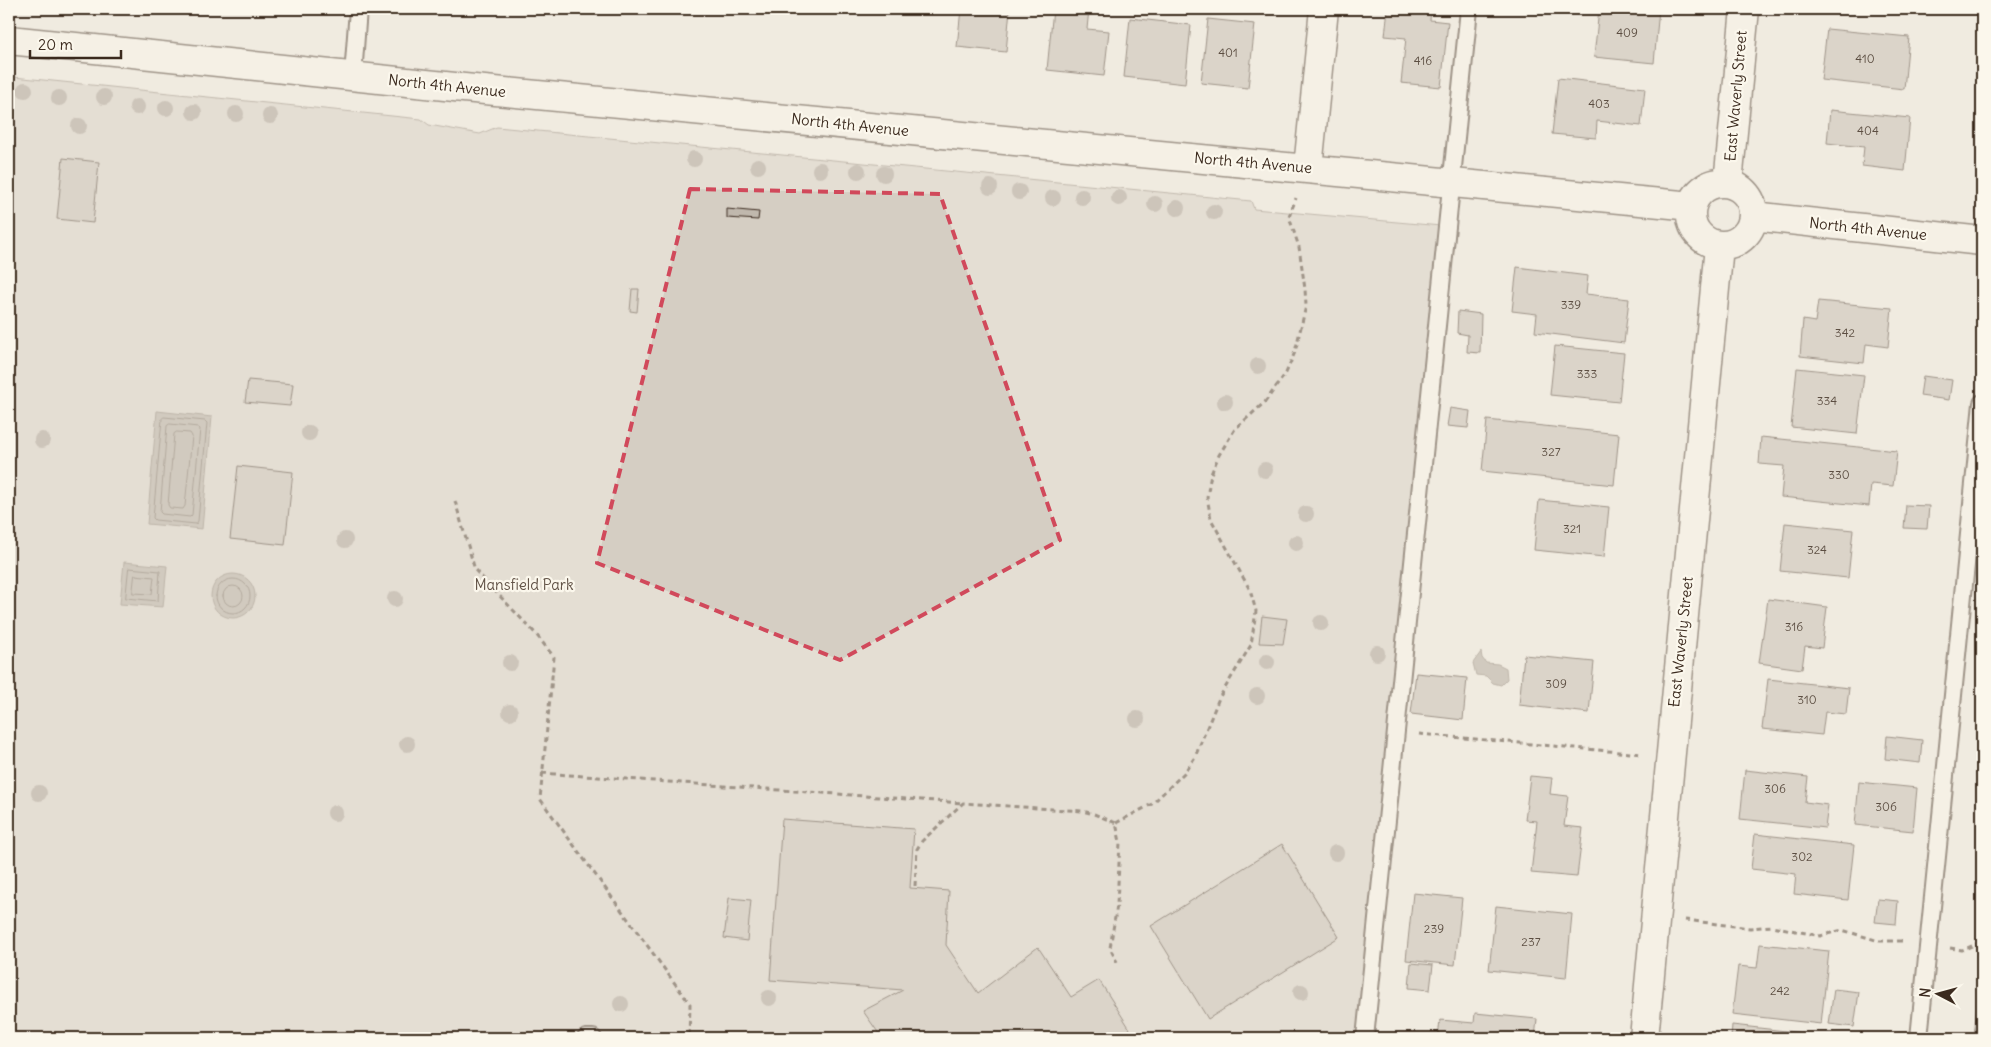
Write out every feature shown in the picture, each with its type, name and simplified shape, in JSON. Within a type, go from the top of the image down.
[{"type":"street","points":[[1308,168],[1324,9]]},
{"type":"street","name":"East Waverly Street","points":[[1728,183],[1745,9]]},
{"type":"street","name":"North 4th Avenue","points":[[9,40],[1039,144],[1308,168],[1692,206]]},
{"type":"street","points":[[1718,183],[1728,183],[1738,187],[1746,194],[1751,203],[1752,224],[1740,241],[1730,245],[1719,246],[1709,244],[1700,238],[1694,230],[1690,220],[1692,206],[1700,191],[1718,183]]},
{"type":"street","name":"North 4th Avenue","points":[[1753,216],[1982,241]]},
{"type":"street","name":"East Waverly Street","points":[[1644,1038],[1719,246]]},
{"type":"lane","points":[[353,76],[358,9]]},
{"type":"lane","points":[[1365,1038],[1469,9]]},
{"type":"lane","points":[[1919,1038],[1982,403]]},
{"type":"lane","points":[[586,1038],[593,1038]]},
{"type":"path","points":[[1116,823],[1152,804],[1184,773],[1195,757],[1220,698],[1251,645],[1256,611],[1250,590],[1211,519],[1207,496],[1211,474],[1230,438],[1235,430],[1265,402],[1286,373],[1295,352],[1306,306],[1306,289],[1299,247],[1289,217],[1308,168]]},
{"type":"path","points":[[456,501],[475,570],[554,657],[540,799],[690,1004],[689,1038]]},
{"type":"path","points":[[1396,732],[1670,756]]},
{"type":"path","points":[[542,773],[1082,811],[1116,823]]},
{"type":"path","points":[[915,886],[917,849],[922,841],[963,803]]},
{"type":"path","points":[[1116,823],[1120,851],[1117,905],[1110,948],[1117,962]]},
{"type":"path","points":[[1655,916],[1750,928],[1772,926],[1820,936],[1842,930],[1879,941],[1912,941],[1962,950],[1977,944],[1982,946]]},
{"type":"highlighted area","points":[[690,189],[940,194],[1060,540],[840,660],[597,563]]},
{"type":"green space","name":"Mansfield Park","points":[[9,78],[421,119],[429,125],[480,134],[497,127],[1251,201],[1254,209],[1441,226],[1359,1038],[9,1038]]},
{"type":"water","points":[[157,411],[212,417],[202,529],[147,524]]},
{"type":"water","points":[[124,562],[167,566],[163,607],[120,604]]},
{"type":"water","points":[[233,574],[245,578],[251,584],[255,596],[251,608],[245,614],[233,618],[221,614],[215,608],[211,596],[215,584],[221,578]]},
{"type":"water","points":[[1481,652],[1482,658],[1486,663],[1498,664],[1506,668],[1507,679],[1501,685],[1493,683],[1486,676],[1476,675],[1473,663]]},
{"type":"building","points":[[961,9],[1010,9],[1006,52],[957,47]]},
{"type":"building","points":[[1053,9],[1089,9],[1087,29],[1109,31],[1104,76],[1047,70]]},
{"type":"building","points":[[1388,9],[1431,9],[1430,20],[1448,22],[1441,87],[1401,83],[1406,38],[1385,36]]},
{"type":"building","points":[[1599,9],[1659,9],[1654,63],[1594,57]]},
{"type":"building","points":[[1130,18],[1191,25],[1185,84],[1124,77]]},
{"type":"building","points":[[1208,19],[1255,24],[1248,88],[1201,83]]},
{"type":"building","points":[[1827,29],[1909,37],[1904,89],[1821,80]]},
{"type":"building","points":[[1558,78],[1645,88],[1641,126],[1597,121],[1596,138],[1552,134]]},
{"type":"building","points":[[1830,110],[1910,118],[1905,171],[1862,166],[1864,147],[1827,143]]},
{"type":"building","points":[[63,158],[99,162],[93,223],[57,219]]},
{"type":"building","points":[[727,209],[759,212],[758,220],[727,218]]},
{"type":"building","points":[[1517,267],[1588,276],[1586,294],[1629,299],[1624,343],[1535,332],[1537,314],[1512,311]]},
{"type":"building","points":[[632,289],[639,289],[637,312],[630,311]]},
{"type":"building","points":[[1818,301],[1892,308],[1888,347],[1866,344],[1864,363],[1800,356],[1803,320],[1815,322]]},
{"type":"building","points":[[1458,311],[1481,314],[1480,353],[1467,352],[1468,335],[1457,333]]},
{"type":"building","points":[[1555,346],[1624,353],[1619,402],[1550,395]]},
{"type":"building","points":[[1797,368],[1864,375],[1857,434],[1791,427]]},
{"type":"building","points":[[1923,376],[1952,380],[1949,400],[1920,396]]},
{"type":"building","points":[[248,380],[293,384],[290,406],[245,402]]},
{"type":"building","points":[[1450,408],[1470,411],[1468,428],[1447,426]]},
{"type":"building","points":[[1487,420],[1619,434],[1614,485],[1482,471]]},
{"type":"building","points":[[1761,437],[1897,451],[1893,486],[1871,484],[1869,506],[1781,497],[1784,466],[1759,464]]},
{"type":"building","points":[[238,466],[293,472],[285,545],[230,539]]},
{"type":"building","points":[[1539,500],[1609,507],[1604,557],[1534,550]]},
{"type":"building","points":[[1906,505],[1929,506],[1927,529],[1904,528]]},
{"type":"building","points":[[1785,523],[1853,530],[1848,578],[1780,571]]},
{"type":"building","points":[[1768,599],[1827,607],[1822,648],[1805,646],[1802,669],[1759,663]]},
{"type":"building","points":[[1262,616],[1287,619],[1283,644],[1259,643]]},
{"type":"building","points":[[1524,655],[1594,662],[1589,713],[1519,705]]},
{"type":"building","points":[[1416,673],[1467,678],[1463,720],[1411,714]]},
{"type":"building","points":[[1768,679],[1849,688],[1846,714],[1825,712],[1822,735],[1762,729]]},
{"type":"building","points":[[1887,736],[1922,740],[1920,763],[1885,759]]},
{"type":"building","points":[[1745,770],[1808,777],[1805,802],[1828,805],[1825,828],[1740,819]]},
{"type":"building","points":[[1530,776],[1552,778],[1550,794],[1568,796],[1564,826],[1583,828],[1577,877],[1531,873],[1537,821],[1525,820]]},
{"type":"building","points":[[1859,782],[1917,788],[1913,831],[1855,825]]},
{"type":"building","points":[[782,819],[914,829],[910,888],[949,891],[946,945],[978,993],[1038,947],[1071,997],[1099,980],[1130,1029],[1119,1038],[882,1038],[863,1011],[903,990],[770,980]]},
{"type":"building","points":[[1755,834],[1854,845],[1848,900],[1794,894],[1796,874],[1751,869]]},
{"type":"building","points":[[1282,844],[1339,937],[1208,1019],[1151,926]]},
{"type":"building","points":[[1413,893],[1462,898],[1455,965],[1406,960]]},
{"type":"building","points":[[729,898],[751,900],[747,941],[724,938]]},
{"type":"building","points":[[1878,899],[1898,901],[1896,924],[1875,922]]},
{"type":"building","points":[[1496,906],[1572,914],[1566,978],[1489,970]]},
{"type":"building","points":[[1760,944],[1829,951],[1821,1024],[1732,1014],[1738,966],[1757,968]]},
{"type":"building","points":[[1411,963],[1433,965],[1430,990],[1409,988]]},
{"type":"building","points":[[1834,989],[1859,992],[1854,1027],[1829,1024]]},
{"type":"building","points":[[1978,989],[1982,990],[1982,1038],[1974,1038]]},
{"type":"building","points":[[1475,1013],[1537,1019],[1535,1038],[1438,1038],[1440,1020],[1474,1023]]},
{"type":"building","points":[[1732,1025],[1804,1033],[1803,1038],[1731,1038]]}]
